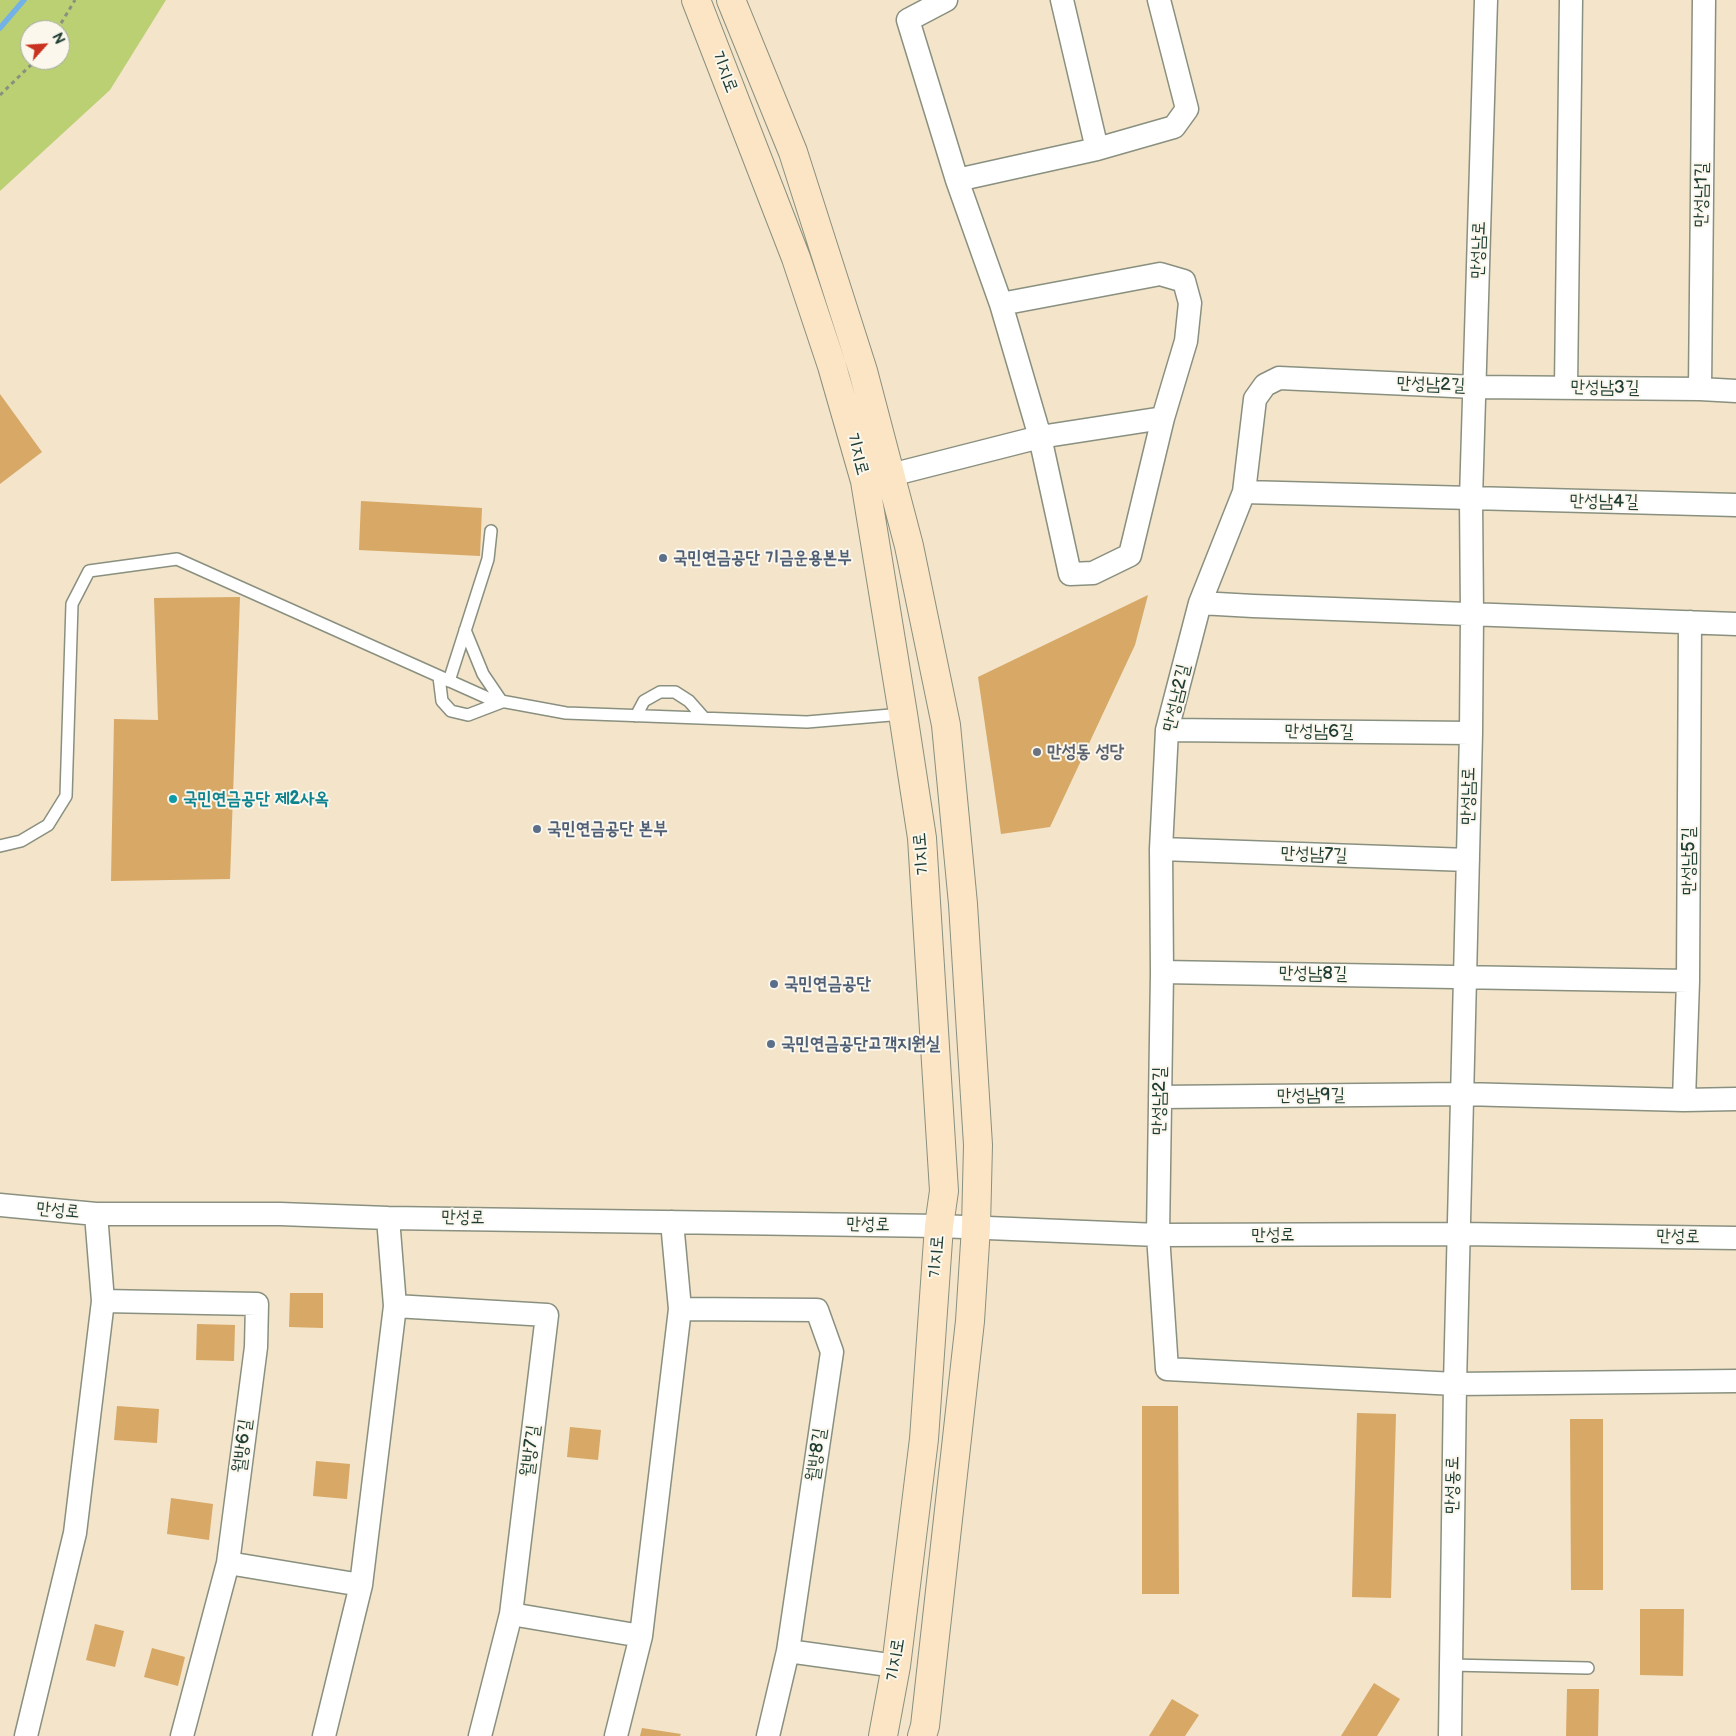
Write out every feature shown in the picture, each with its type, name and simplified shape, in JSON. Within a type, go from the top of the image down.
[{"type":"street","name":"기지로","points":[[696,0],[796,258],[832,366],[864,481],[922,838],[944,1190],[939,1226],[924,1439],[896,1666],[883,1736]]},
{"type":"street","name":"기지로","points":[[731,0],[793,152],[863,371],[910,546],[946,725],[963,904],[978,1145],[976,1227],[970,1321],[925,1726],[922,1736]]},
{"type":"street","points":[[946,0],[908,20],[957,180],[1001,304],[1040,437],[1070,574],[1093,573],[1130,555],[1163,418],[1186,340],[1190,304],[1184,281],[1160,274],[1001,304]]},
{"type":"street","points":[[1062,0],[1097,149]]},
{"type":"street","points":[[957,180],[1097,149],[1174,127],[1188,109],[1159,0]]},
{"type":"street","name":"만성남로","points":[[1460,1234],[1471,733],[1471,499],[1486,0]]},
{"type":"street","points":[[1566,387],[1572,0]]},
{"type":"street","name":"만성남1길","points":[[1700,389],[1704,0]]},
{"type":"street","name":"만성남2길","points":[[1455,1384],[1167,1370],[1158,1235],[1162,972],[1161,850],[1167,730],[1200,603],[1244,492],[1256,399],[1265,386],[1279,378],[1475,387]]},
{"type":"street","name":"만성남3길","points":[[1475,387],[1736,391]]},
{"type":"street","points":[[864,481],[1040,437],[1163,418]]},
{"type":"street","points":[[1244,492],[1471,499]]},
{"type":"street","name":"만성남4길","points":[[1471,499],[1736,505]]},
{"type":"street","points":[[1200,603],[1736,624]]},
{"type":"street","name":"만성남5길","points":[[1684,1100],[1688,981],[1690,622]]},
{"type":"street","name":"만성남6길","points":[[1167,730],[1471,733]]},
{"type":"street","name":"만성남7길","points":[[1161,850],[1468,860]]},
{"type":"street","name":"만성남8길","points":[[1162,972],[1465,976]]},
{"type":"street","points":[[1465,976],[1688,981]]},
{"type":"street","points":[[1463,1094],[1684,1100],[1736,1099]]},
{"type":"street","name":"만성남9길","points":[[1160,1097],[1463,1094]]},
{"type":"street","name":"만성로","points":[[0,1205],[96,1214],[280,1214],[388,1218],[939,1226],[1158,1235],[1460,1234],[1736,1238]]},
{"type":"street","points":[[26,1736],[75,1533],[103,1301],[96,1214]]},
{"type":"street","points":[[324,1736],[361,1585],[394,1306],[388,1218]]},
{"type":"street","points":[[616,1736],[641,1636],[680,1309],[672,1222]]},
{"type":"street","name":"만성동로","points":[[1450,1736],[1455,1384],[1460,1234]]},
{"type":"street","name":"월방6길","points":[[103,1301],[256,1304],[256,1347],[228,1563],[182,1736]]},
{"type":"street","name":"월방7길","points":[[394,1306],[547,1315],[511,1614],[480,1736]]},
{"type":"street","name":"월방8길","points":[[680,1309],[817,1310],[832,1352],[788,1651],[768,1736]]},
{"type":"street","points":[[1455,1384],[1736,1380]]},
{"type":"street","points":[[228,1563],[361,1585]]},
{"type":"street","points":[[511,1614],[641,1636]]},
{"type":"street","points":[[788,1651],[896,1666]]},
{"type":"lane","points":[[491,531],[488,559],[465,630],[444,679],[442,702],[452,711],[468,715],[502,702]]},
{"type":"lane","points":[[0,846],[21,841],[48,824],[66,796],[72,604],[89,571],[177,559],[490,700],[566,713],[807,722],[903,714]]},
{"type":"lane","points":[[465,630],[483,674],[502,702]]},
{"type":"lane","points":[[636,716],[644,701],[660,692],[675,692],[690,701],[704,718]]},
{"type":"lane","points":[[1450,1665],[1588,1668]]},
{"type":"path","points":[[62,20],[75,0]]},
{"type":"path","points":[[0,95],[26,70]]},
{"type":"green space","points":[[0,0],[166,0],[110,90],[0,191]]},
{"type":"building","points":[[0,394],[42,452],[0,484]]},
{"type":"building","points":[[361,501],[482,508],[480,556],[359,550]]},
{"type":"building","name":"만성동 성당","points":[[1148,595],[1135,645],[1050,827],[1001,834],[978,677]]},
{"type":"building","name":"국민연금공단 제2사옥","points":[[240,597],[230,879],[111,881],[114,719],[158,720],[154,598]]},
{"type":"building","points":[[290,1293],[323,1293],[323,1328],[289,1327]]},
{"type":"building","points":[[197,1324],[235,1325],[234,1361],[196,1360]]},
{"type":"building","points":[[117,1406],[159,1409],[157,1443],[114,1440]]},
{"type":"building","points":[[1142,1406],[1178,1406],[1179,1594],[1142,1594]]},
{"type":"building","points":[[1357,1413],[1396,1414],[1391,1598],[1352,1597]]},
{"type":"building","points":[[1570,1419],[1603,1419],[1603,1590],[1571,1590]]},
{"type":"building","points":[[570,1427],[601,1430],[598,1460],[567,1457]]},
{"type":"building","points":[[316,1461],[350,1464],[347,1499],[313,1496]]},
{"type":"building","points":[[171,1498],[213,1504],[209,1540],[167,1534]]},
{"type":"building","points":[[1640,1609],[1684,1609],[1683,1676],[1640,1675]]},
{"type":"building","points":[[95,1624],[124,1631],[115,1667],[86,1660]]},
{"type":"building","points":[[152,1648],[185,1657],[178,1686],[144,1677]]},
{"type":"building","points":[[1374,1683],[1400,1699],[1377,1736],[1341,1736]]},
{"type":"building","points":[[1567,1689],[1599,1689],[1598,1736],[1566,1736]]},
{"type":"building","points":[[1172,1699],[1199,1715],[1185,1736],[1149,1736]]},
{"type":"building","points":[[642,1728],[681,1734],[680,1736],[640,1736]]},
{"type":"waterway","points":[[0,28],[24,0]]},
{"type":"place","name":"국민연금공단 기금운용본부","points":[[663,558]]},
{"type":"place","name":"만성동 성당","points":[[1037,752]]},
{"type":"place","name":"국민연금공단 제2사옥","points":[[173,799]]},
{"type":"place","name":"국민연금공단 본부","points":[[537,829]]},
{"type":"place","name":"국민연금공단","points":[[774,984]]},
{"type":"place","name":"국민연금공단고객지원실","points":[[771,1044]]}]
